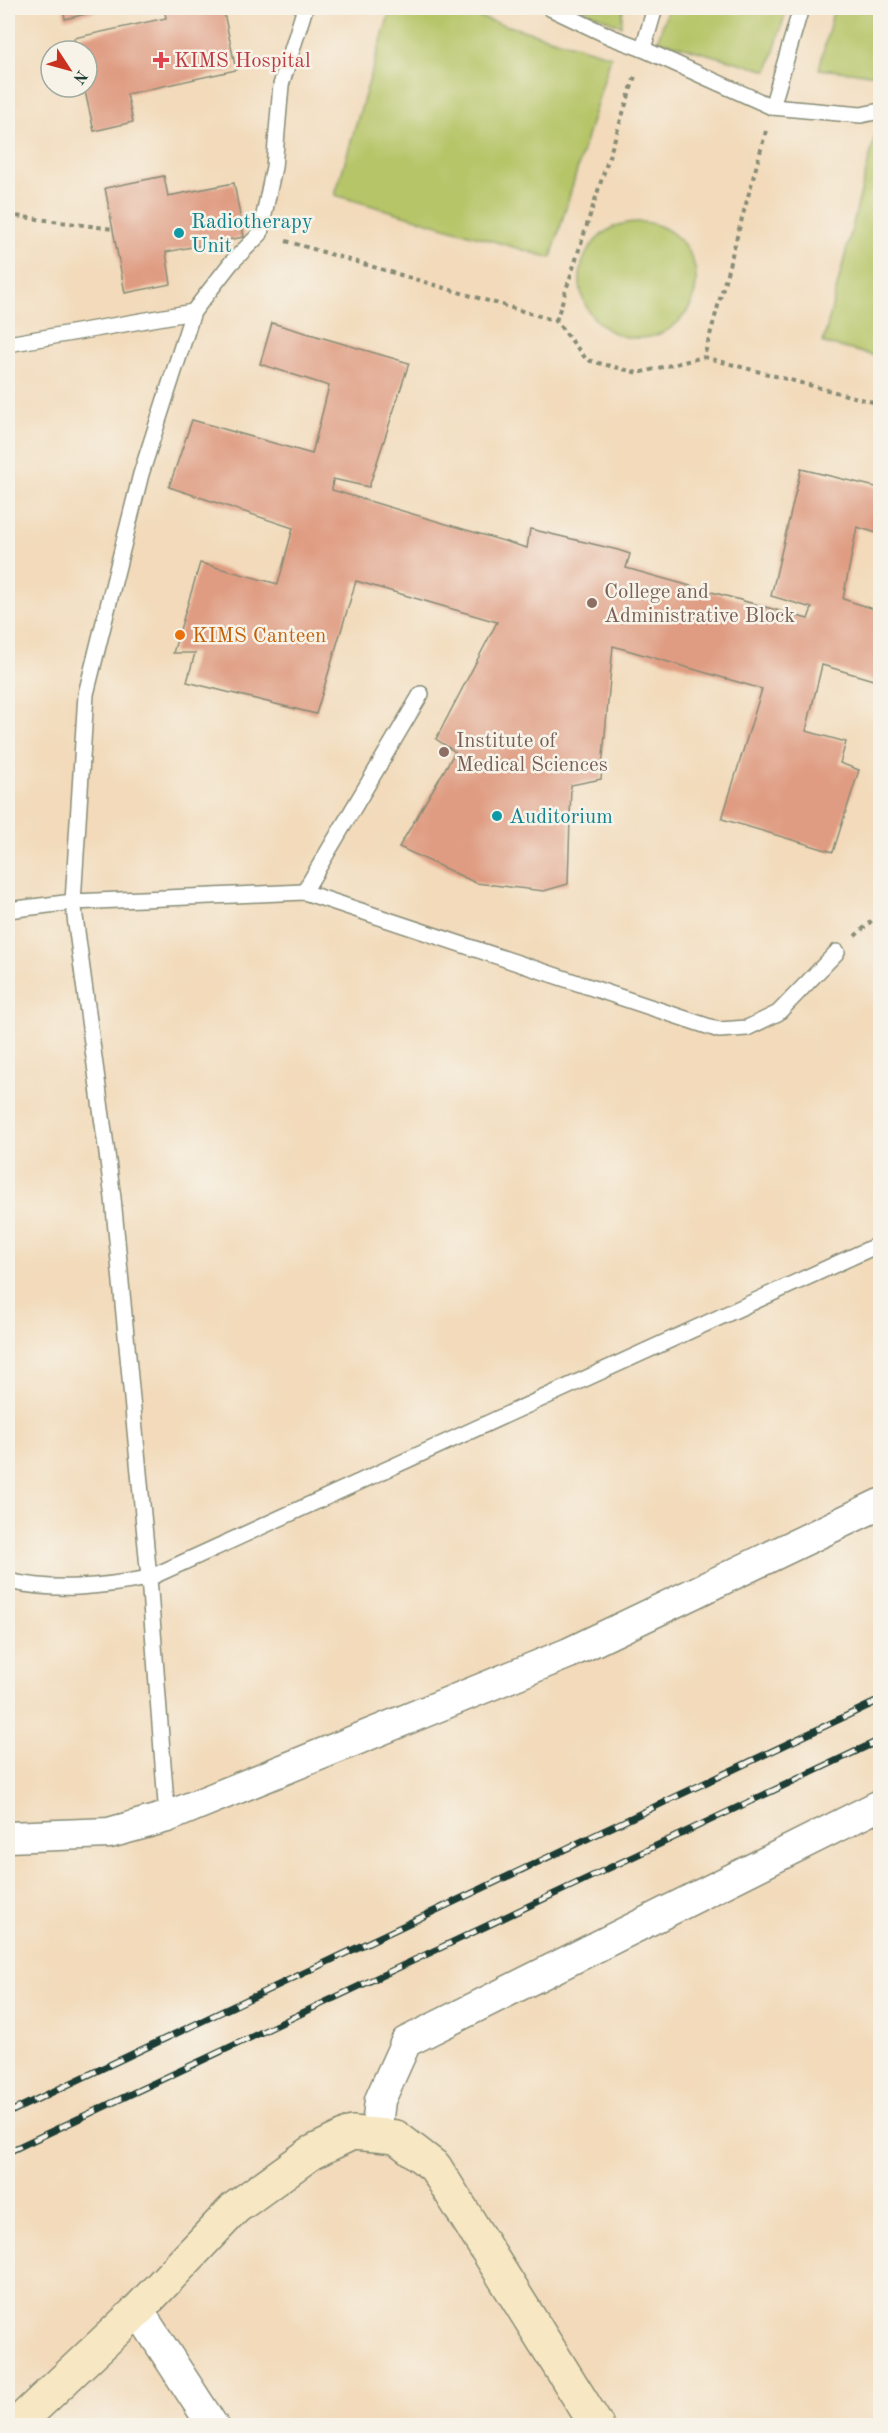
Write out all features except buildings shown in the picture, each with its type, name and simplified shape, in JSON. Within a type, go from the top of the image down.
[{"type":"street","points":[[8,1837],[109,1833],[167,1817],[569,1653],[880,1503]]},
{"type":"street","points":[[376,2135],[380,2100],[406,2042],[880,1805]]},
{"type":"street","points":[[15,2426],[138,2310],[235,2208],[311,2153],[352,2133],[396,2137],[435,2167],[597,2426]]},
{"type":"street","points":[[138,2310],[213,2426]]},
{"type":"lane","points":[[167,1817],[149,1578],[113,1198],[73,902],[86,694],[141,474],[193,312],[231,262],[260,234],[274,167],[281,85],[305,8]]},
{"type":"lane","points":[[550,8],[772,107],[861,115],[880,111]]},
{"type":"lane","points":[[643,49],[655,8]]},
{"type":"lane","points":[[772,107],[801,8]]},
{"type":"lane","points":[[8,344],[193,312]]},
{"type":"lane","points":[[304,892],[421,694]]},
{"type":"lane","points":[[8,910],[73,902],[304,892],[719,1030],[747,1028],[778,1013],[837,952]]},
{"type":"lane","points":[[8,1581],[29,1586],[70,1589],[109,1586],[149,1578],[880,1244]]},
{"type":"path","points":[[556,321],[643,49]]},
{"type":"path","points":[[704,357],[772,107]]},
{"type":"path","points":[[8,214],[113,228]]},
{"type":"path","points":[[260,234],[556,321],[587,360],[597,363],[638,373],[704,357],[880,404]]},
{"type":"green space","points":[[391,8],[447,8],[611,56],[551,258],[335,195]]},
{"type":"green space","points":[[579,8],[623,8],[621,26]]},
{"type":"green space","points":[[668,8],[787,8],[768,71],[658,40]]},
{"type":"green space","points":[[834,8],[880,8],[880,75],[819,69]]},
{"type":"green space","points":[[876,132],[880,134],[880,357],[823,343]]},
{"type":"green space","points":[[638,222],[660,226],[679,239],[692,258],[696,280],[692,302],[679,321],[660,334],[638,338],[616,334],[597,321],[584,302],[580,280],[584,258],[597,239],[616,226]]},
{"type":"railway","points":[[8,2113],[880,1700]]},
{"type":"railway","points":[[8,2152],[880,1740]]},
{"type":"place","name":"KIMS Hospital","points":[[161,60]]},
{"type":"place","name":"Radiotherapy Unit","points":[[179,233]]},
{"type":"place","name":"College and Administrative Block","points":[[592,603]]},
{"type":"place","name":"KIMS Canteen","points":[[180,635]]},
{"type":"place","name":"Institute of Medical Sciences","points":[[444,752]]},
{"type":"place","name":"Auditorium","points":[[497,816]]}]
